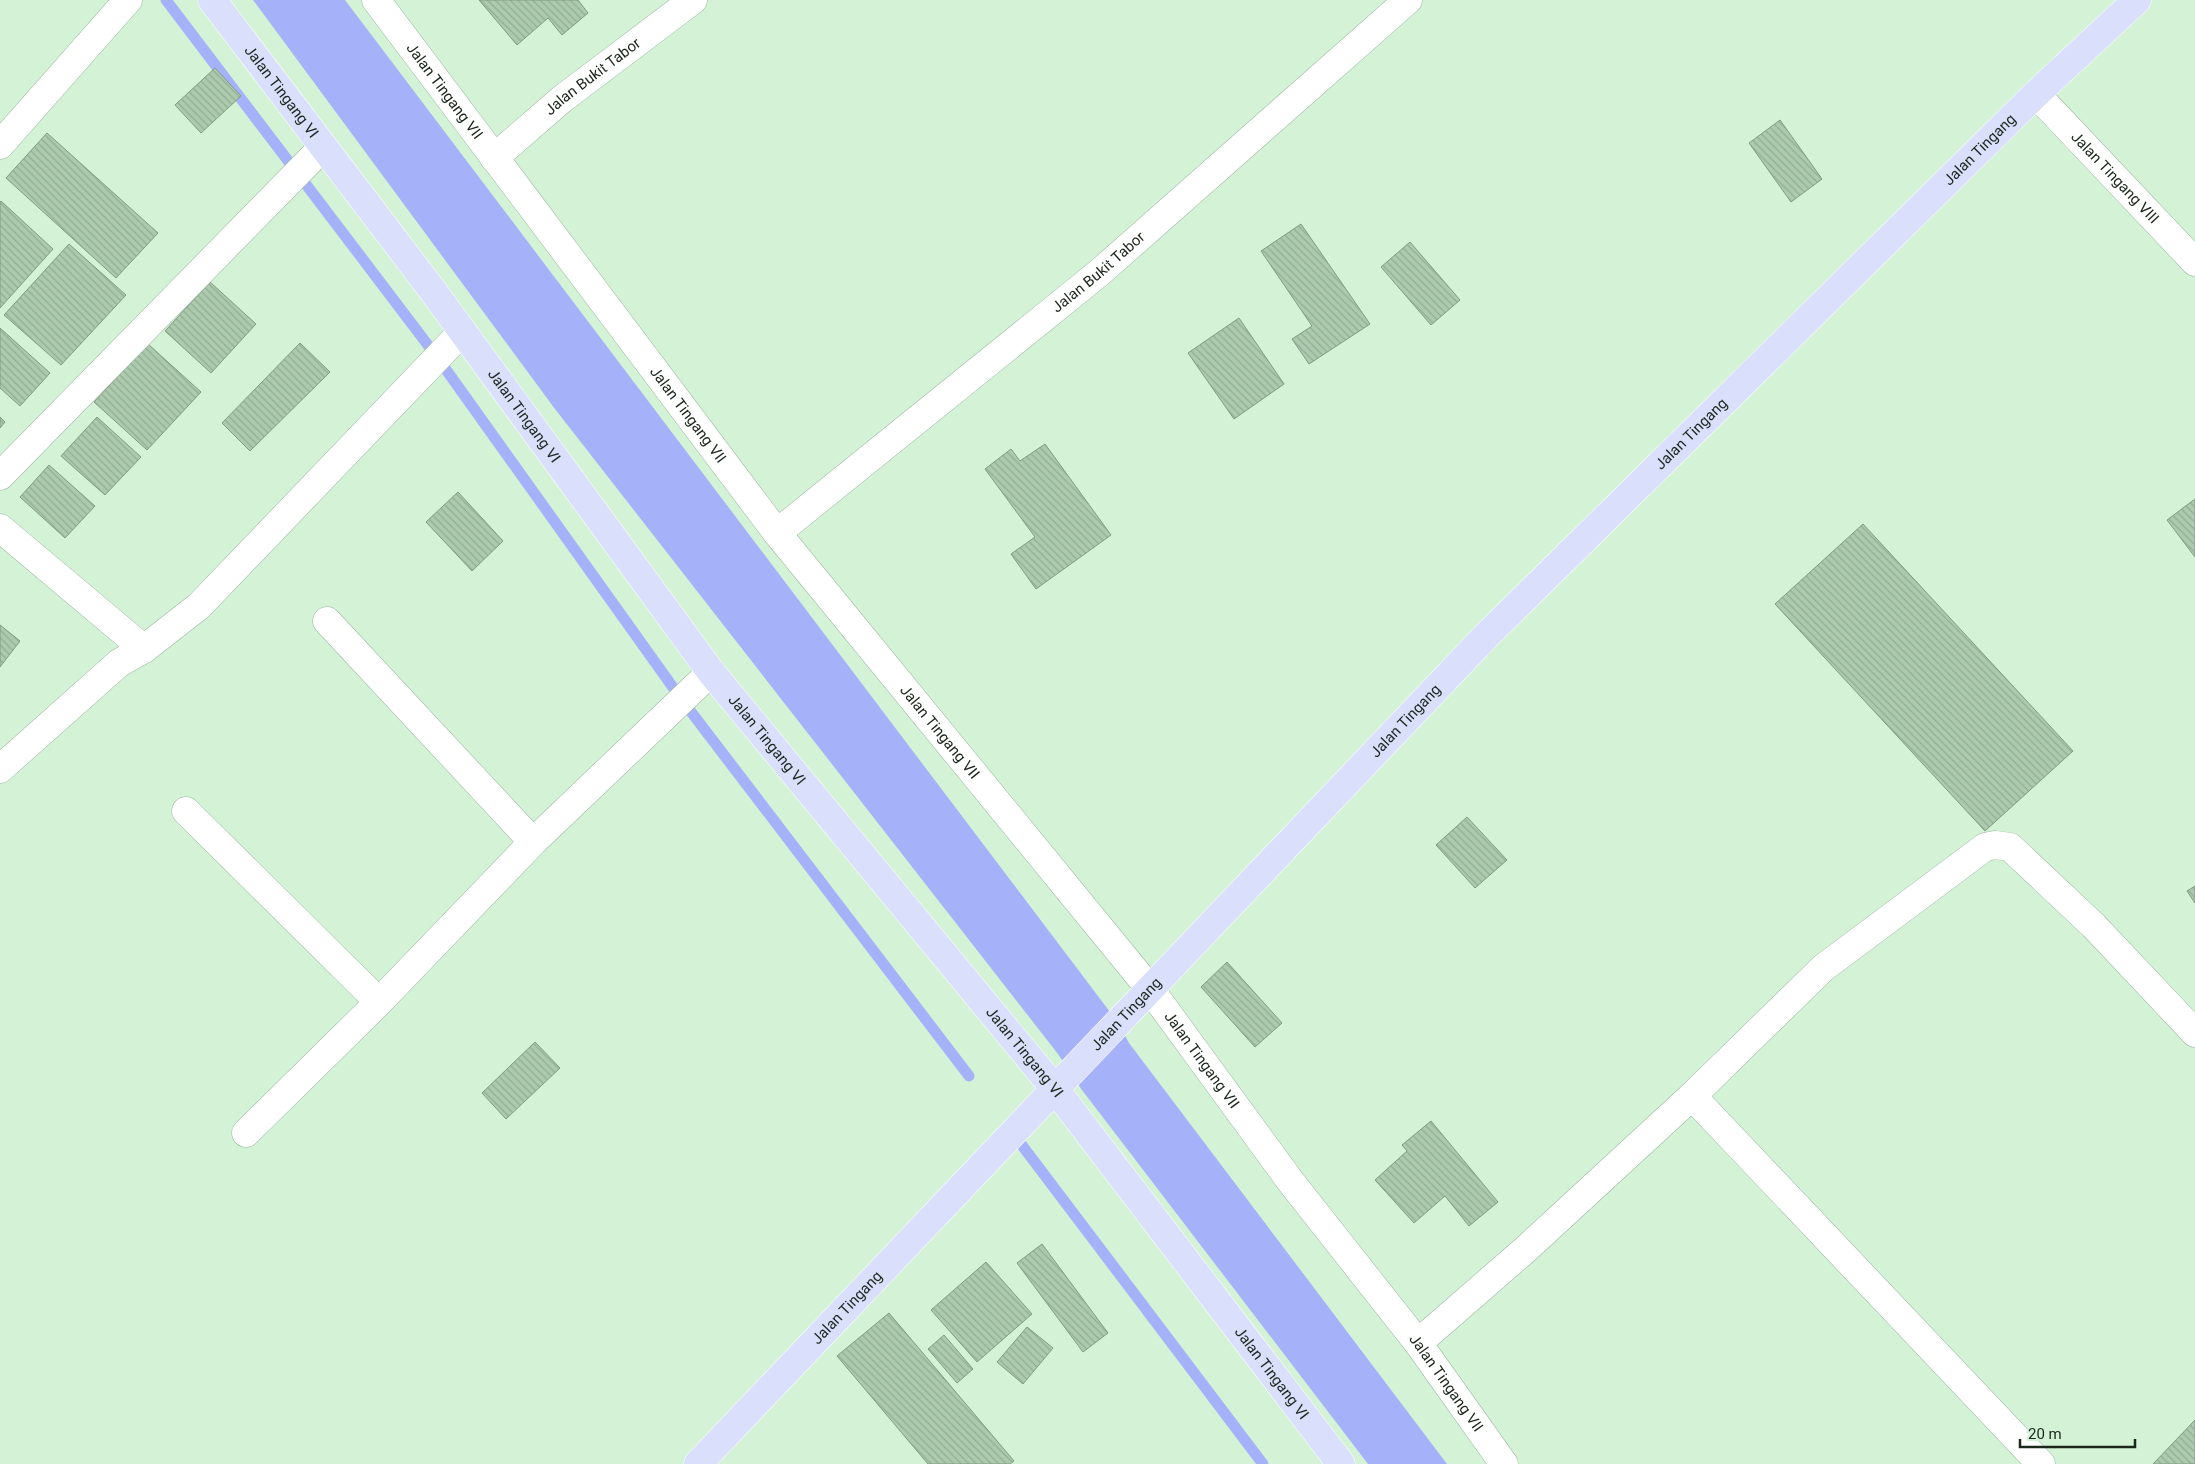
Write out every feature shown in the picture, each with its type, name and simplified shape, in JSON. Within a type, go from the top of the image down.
[{"type":"main road","name":"Jalan Tingang VI","points":[[212,0],[462,332],[711,672],[1063,1080],[1341,1464]]},
{"type":"main road","name":"Jalan Tingang","points":[[698,1464],[1063,1080],[1119,1024],[1150,989],[1487,635],[2036,94],[2137,0]]},
{"type":"street","points":[[0,145],[128,0]]},
{"type":"street","name":"Jalan Tingang VII","points":[[376,0],[777,533],[1150,989],[1291,1182],[1418,1343],[1504,1464]]},
{"type":"street","name":"Jalan Bukit Tabor","points":[[494,158],[562,99],[693,0]]},
{"type":"street","name":"Jalan Bukit Tabor","points":[[777,533],[1099,273],[1408,0]]},
{"type":"street","name":"Jalan Tingang VIII","points":[[2036,94],[2195,262]]},
{"type":"street","points":[[0,476],[323,147]]},
{"type":"street","points":[[0,769],[120,663],[144,649],[199,606],[462,332]]},
{"type":"street","points":[[0,528],[144,649]]},
{"type":"street","points":[[327,621],[533,842]]},
{"type":"street","points":[[246,1133],[379,1002],[533,842],[711,672]]},
{"type":"street","points":[[186,811],[379,1002]]},
{"type":"street","points":[[1418,1343],[1526,1249],[1692,1096],[1823,968],[1985,847],[1995,845],[2010,847],[2094,926],[2195,1033]]},
{"type":"street","points":[[1692,1096],[2041,1464]]},
{"type":"water","points":[[253,0],[345,0],[1107,1008],[1119,1024],[1129,1043],[1447,1464],[1368,1464],[1082,1090],[1058,1054],[555,409]]},
{"type":"building","points":[[479,0],[578,0],[588,13],[562,35],[548,18],[517,45]]},
{"type":"building","points":[[215,68],[241,96],[201,133],[175,105]]},
{"type":"building","points":[[1780,120],[1822,179],[1791,202],[1749,143]]},
{"type":"building","points":[[47,133],[158,233],[116,278],[6,178]]},
{"type":"building","points":[[0,202],[53,249],[0,308]]},
{"type":"building","points":[[1301,224],[1370,324],[1309,364],[1292,339],[1312,326],[1261,251]]},
{"type":"building","points":[[1410,242],[1460,300],[1431,325],[1381,267]]},
{"type":"building","points":[[69,244],[126,295],[61,365],[4,315]]},
{"type":"building","points":[[210,282],[256,324],[211,373],[165,331]]},
{"type":"building","points":[[1239,318],[1284,384],[1234,419],[1188,353]]},
{"type":"building","points":[[0,328],[50,373],[20,406],[0,388]]},
{"type":"building","points":[[300,343],[330,372],[250,451],[222,423]]},
{"type":"building","points":[[148,344],[201,392],[147,450],[94,402]]},
{"type":"building","points":[[0,417],[5,422],[0,428]]},
{"type":"building","points":[[97,417],[141,457],[105,495],[61,456]]},
{"type":"building","points":[[1045,444],[1111,535],[1036,589],[1011,554],[1035,537],[985,469],[1011,449],[1020,461]]},
{"type":"building","points":[[49,465],[95,506],[65,538],[20,497]]},
{"type":"building","points":[[458,492],[503,541],[472,571],[426,522]]},
{"type":"building","points":[[2195,499],[2195,557],[2167,520]]},
{"type":"building","points":[[1863,524],[2073,751],[1985,831],[1775,604]]},
{"type":"building","points":[[0,625],[20,641],[0,667]]},
{"type":"building","points":[[1467,817],[1507,860],[1475,888],[1436,845]]},
{"type":"building","points":[[2195,886],[2195,903],[2187,891]]},
{"type":"building","points":[[1227,962],[1282,1023],[1255,1047],[1201,987]]},
{"type":"building","points":[[535,1042],[560,1068],[506,1119],[482,1093]]},
{"type":"building","points":[[1431,1121],[1498,1202],[1469,1226],[1445,1196],[1414,1223],[1375,1180],[1407,1151],[1402,1145]]},
{"type":"building","points":[[1042,1244],[1108,1333],[1083,1352],[1017,1263]]},
{"type":"building","points":[[986,1262],[1032,1314],[977,1362],[931,1310]]},
{"type":"building","points":[[889,1313],[1014,1461],[1010,1464],[928,1464],[837,1356]]},
{"type":"building","points":[[1027,1327],[1053,1348],[1023,1384],[997,1362]]},
{"type":"building","points":[[944,1335],[973,1369],[957,1383],[928,1349]]},
{"type":"building","points":[[2195,1420],[2195,1464],[2153,1464]]},
{"type":"waterway","points":[[166,0],[437,357],[682,700],[969,1076]]},
{"type":"waterway","points":[[1012,1132],[1263,1464]]}]
